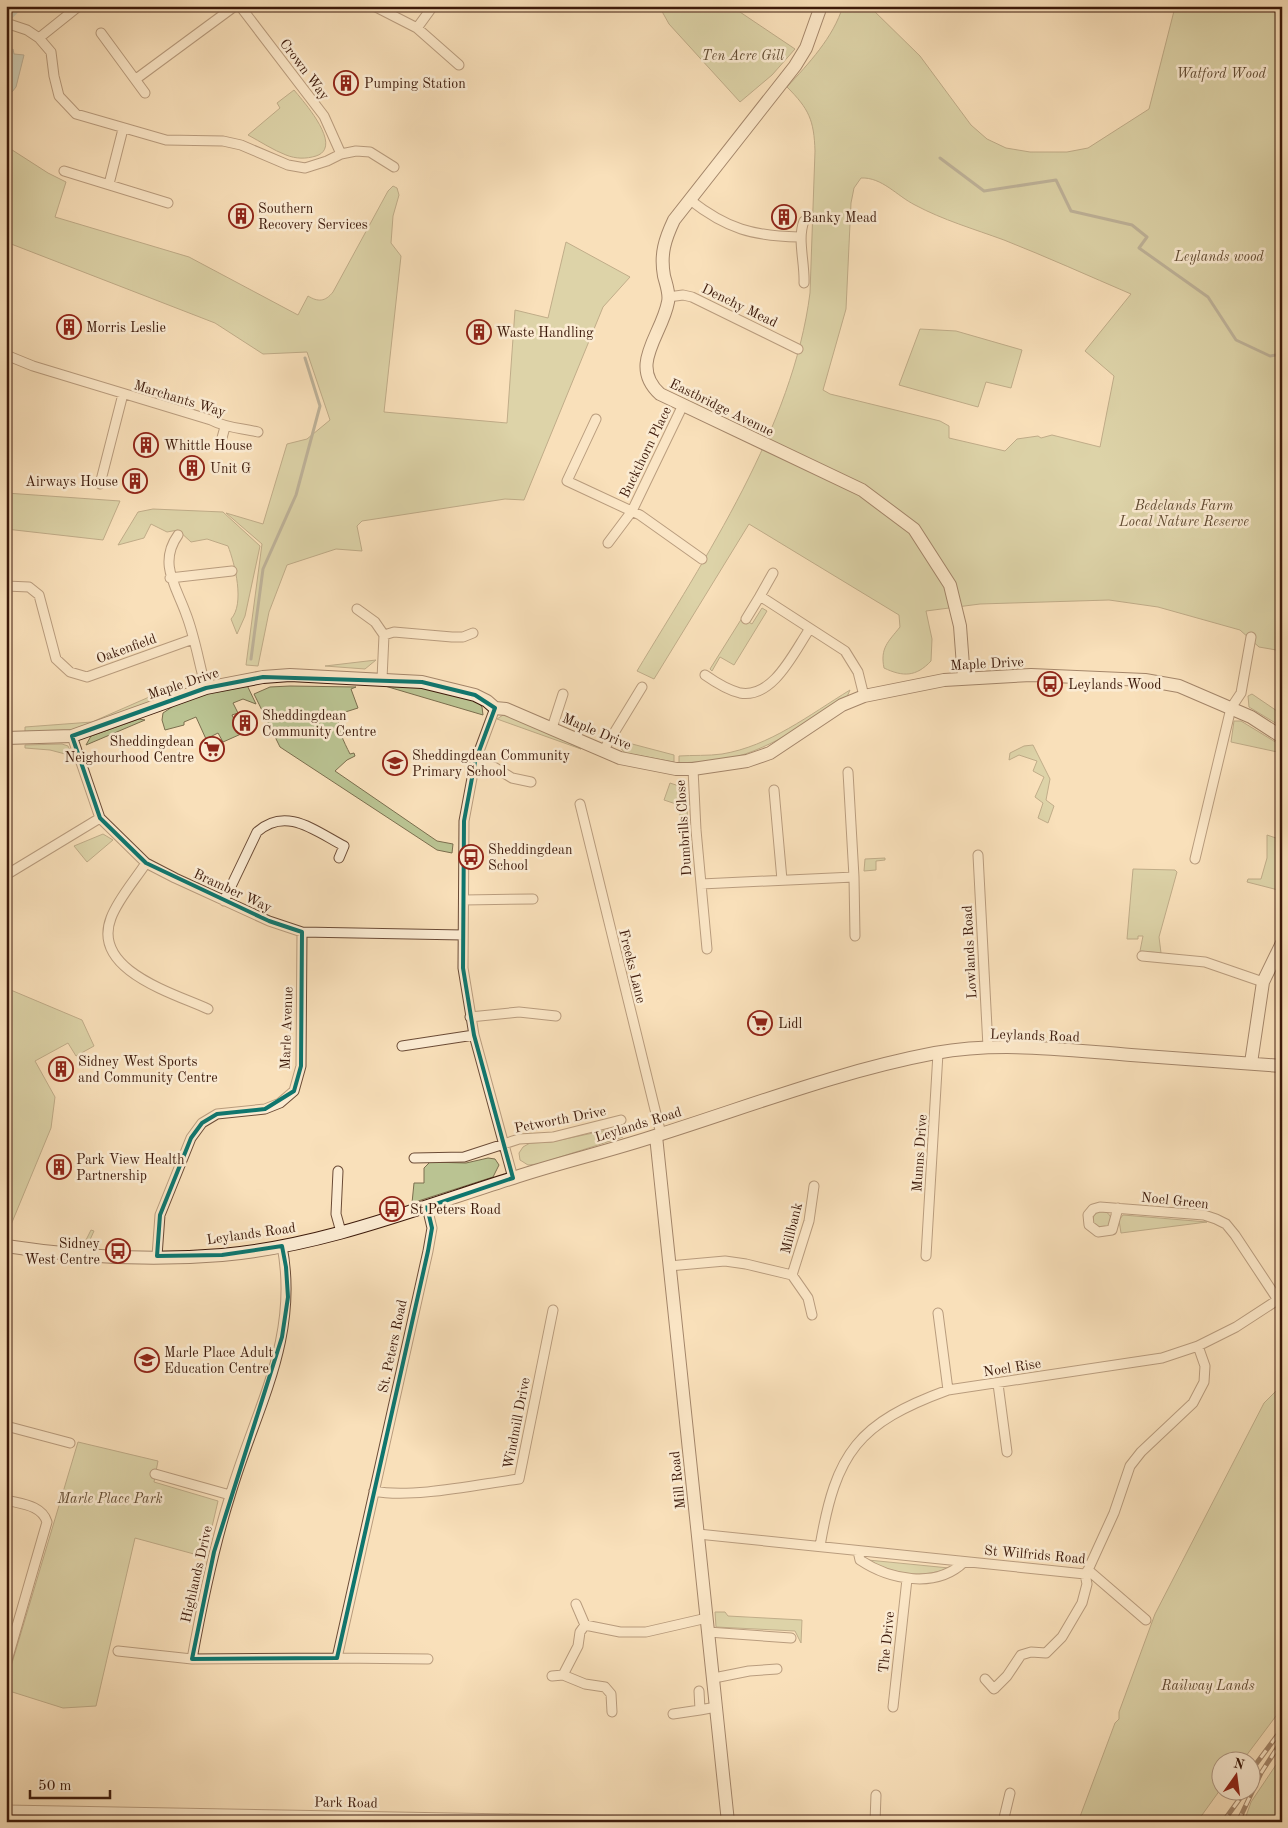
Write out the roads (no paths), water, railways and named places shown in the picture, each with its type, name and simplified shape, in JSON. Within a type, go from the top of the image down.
[{"type":"street","points":[[40,38],[79,6]]},
{"type":"street","points":[[136,79],[235,6]]},
{"type":"street","name":"Crown Way","points":[[240,6],[324,116],[341,154]]},
{"type":"street","points":[[374,6],[417,28],[458,65]]},
{"type":"street","points":[[417,28],[433,6]]},
{"type":"street","name":"Eastbridge Avenue","points":[[821,6],[806,48],[795,66],[674,220],[662,249],[662,262],[668,297],[646,359],[647,376],[651,386],[660,394],[862,490],[914,529],[950,585],[960,626],[964,679]]},
{"type":"street","points":[[7,24],[27,30],[40,38],[51,52],[59,96],[76,114],[166,140],[223,141],[241,145],[288,165],[305,168],[341,154],[356,151],[370,152],[394,167]]},
{"type":"street","points":[[101,33],[145,92]]},
{"type":"street","points":[[109,184],[123,129]]},
{"type":"street","points":[[64,171],[168,203]]},
{"type":"street","points":[[690,200],[712,218],[727,225],[770,236],[800,237]]},
{"type":"street","points":[[804,221],[800,237],[804,254],[804,284]]},
{"type":"street","name":"Denchy Mead","points":[[668,297],[692,296],[798,349]]},
{"type":"street","name":"Marchants Way","points":[[6,355],[33,366],[211,420],[225,427],[236,427],[258,432]]},
{"type":"street","name":"Marchants Way","points":[[100,484],[123,394]]},
{"type":"street","name":"Buckthorn Place","points":[[608,543],[632,511],[683,405]]},
{"type":"street","name":"Buckthorn Place","points":[[596,419],[567,481],[632,511],[702,559]]},
{"type":"street","points":[[220,445],[225,427]]},
{"type":"street","points":[[178,535],[170,548],[170,578],[187,614],[206,688]]},
{"type":"street","points":[[170,578],[232,572]]},
{"type":"street","points":[[746,619],[773,573]]},
{"type":"street","name":"Oakenfield","points":[[6,586],[29,587],[39,595],[56,659],[70,672],[87,677],[193,639]]},
{"type":"street","points":[[760,596],[845,651],[858,672],[864,696]]},
{"type":"street","points":[[357,609],[375,622],[384,635],[382,679]]},
{"type":"street","points":[[705,675],[740,693],[752,693],[761,690],[772,682],[810,630]]},
{"type":"street","points":[[384,635],[394,632],[463,637],[473,632]]},
{"type":"street","points":[[1195,859],[1231,708],[1241,693],[1251,636]]},
{"type":"street","name":"Maple Drive","points":[[6,738],[72,736],[206,688],[263,677],[290,675],[422,682],[475,695],[487,701],[495,708],[506,709],[633,762],[676,769],[693,769],[747,761],[770,753],[842,705],[864,696],[944,680],[1031,675],[1145,680],[1179,686],[1251,717],[1282,737]]},
{"type":"street","points":[[603,751],[642,687]]},
{"type":"street","points":[[552,728],[563,694]]},
{"type":"street","name":"Petworth Drive","points":[[495,708],[475,762],[464,820],[463,968],[474,1035],[513,1178]]},
{"type":"street","name":"Bramber Way","points":[[72,736],[100,818],[146,863],[269,921],[302,932],[463,935]]},
{"type":"street","points":[[475,762],[494,767],[512,778],[531,782]]},
{"type":"street","name":"Dumbrills Close","points":[[693,769],[707,949]]},
{"type":"street","points":[[848,772],[854,877],[855,936]]},
{"type":"street","points":[[774,790],[782,880]]},
{"type":"street","name":"Freeks Lane","points":[[580,804],[658,1135]]},
{"type":"street","points":[[6,875],[100,818]]},
{"type":"street","points":[[224,901],[256,832],[265,824],[273,821],[297,821],[344,846],[339,858]]},
{"type":"street","name":"Lowlands Road","points":[[978,855],[988,1047]]},
{"type":"street","points":[[146,863],[112,916],[108,926],[108,941],[116,958],[129,972],[208,1009]]},
{"type":"street","name":"Dumbrills Close","points":[[701,884],[854,877]]},
{"type":"street","points":[[464,900],[533,899]]},
{"type":"street","name":"Marle Avenue","points":[[157,1256],[160,1215],[191,1138],[202,1124],[217,1114],[265,1109],[280,1103],[294,1091],[301,1066],[302,932]]},
{"type":"street","points":[[1251,1063],[1263,982],[1282,944]]},
{"type":"street","points":[[1142,956],[1205,962],[1263,982]]},
{"type":"street","points":[[470,1017],[519,1012],[556,1016]]},
{"type":"street","points":[[402,1046],[474,1035]]},
{"type":"street","name":"Leylands Road","points":[[6,1246],[122,1258],[222,1255],[282,1246],[427,1208],[513,1178],[658,1135],[846,1075],[938,1053],[1013,1046],[1228,1064],[1251,1063],[1282,1066]]},
{"type":"street","name":"Munns Drive","points":[[926,1256],[938,1053]]},
{"type":"street","name":"Petworth Drive","points":[[414,1158],[464,1157],[519,1139],[553,1137],[621,1120]]},
{"type":"street","name":"Mill Road","points":[[658,1135],[669,1266],[728,1822]]},
{"type":"street","points":[[338,1171],[336,1214],[340,1232]]},
{"type":"street","name":"Millbank","points":[[792,1275],[809,1221],[814,1186]]},
{"type":"street","name":"St. Peters Road","points":[[337,1658],[432,1228],[427,1208]]},
{"type":"street","name":"Noel Green","points":[[1118,1208],[1204,1215],[1221,1221],[1235,1235],[1280,1299]]},
{"type":"street","name":"Highlands Drive","points":[[192,1659],[205,1588],[230,1495],[259,1418],[282,1337],[288,1297],[286,1267],[282,1246]]},
{"type":"street","name":"Millbank","points":[[669,1266],[725,1261],[792,1275],[808,1298],[812,1315]]},
{"type":"street","name":"Noel Rise","points":[[820,1546],[826,1512],[837,1477],[855,1445],[881,1421],[915,1403],[948,1390],[1162,1358],[1198,1346],[1236,1327],[1280,1299]]},
{"type":"street","name":"Windmill Drive","points":[[374,1491],[386,1494],[426,1491],[519,1479],[553,1310]]},
{"type":"street","points":[[938,1312],[948,1390]]},
{"type":"street","points":[[985,1679],[994,1689],[1007,1676],[1021,1655],[1031,1652],[1046,1652],[1054,1647],[1082,1603],[1087,1584],[1086,1572],[1114,1513],[1130,1466],[1141,1452],[1193,1403],[1204,1382],[1205,1366],[1198,1346]]},
{"type":"street","points":[[998,1384],[1007,1452]]},
{"type":"street","points":[[6,1426],[70,1444]]},
{"type":"street","points":[[155,1474],[230,1495]]},
{"type":"street","points":[[6,1500],[42,1511],[47,1522],[6,1664]]},
{"type":"street","name":"St Wilfrids Road","points":[[698,1534],[964,1562],[1086,1572],[1146,1620]]},
{"type":"street","name":"St Wilfrids Road","points":[[858,1551],[860,1560],[873,1568],[906,1579],[941,1575],[957,1569],[964,1562]]},
{"type":"street","name":"The Drive","points":[[893,1707],[906,1579]]},
{"type":"street","points":[[576,1604],[585,1625]]},
{"type":"street","points":[[585,1625],[620,1632],[646,1632],[707,1618]]},
{"type":"street","points":[[563,1675],[578,1646],[580,1632],[585,1625]]},
{"type":"street","points":[[708,1632],[791,1638]]},
{"type":"street","points":[[118,1652],[192,1659],[428,1659]]},
{"type":"street","points":[[714,1678],[749,1671],[777,1669]]},
{"type":"street","points":[[552,1676],[563,1675],[585,1684],[606,1687],[611,1694],[612,1712]]},
{"type":"street","points":[[698,1691],[700,1710]]},
{"type":"street","points":[[674,1714],[716,1708]]},
{"type":"street","points":[[1003,1822],[1010,1793]]},
{"type":"street","points":[[875,1822],[876,1795]]},
{"type":"street","name":"Park Road","points":[[6,1810],[686,1822]]},
{"type":"water","points":[[13,49],[14,54],[24,55],[16,87],[12,92],[6,92],[6,52]]},
{"type":"waterway","points":[[6,11],[11,6]]},
{"type":"waterway","points":[[940,158],[984,191],[1056,180],[1071,211],[1132,225],[1147,237],[1139,248],[1208,297],[1236,340],[1270,356],[1282,354]]},
{"type":"waterway","points":[[251,659],[263,569],[296,495],[320,406],[305,358]]},
{"type":"railway","points":[[1260,1759],[1282,1729]]},
{"type":"railway","points":[[1238,1822],[1261,1773],[1281,1742]]},
{"type":"railway","points":[[1223,1822],[1239,1800]]},
{"type":"place","name":"Pumping Station","points":[[346,83]]},
{"type":"place","name":"Southern Recovery Services","points":[[241,216]]},
{"type":"place","name":"Banky Mead","points":[[784,217]]},
{"type":"place","name":"Morris Leslie","points":[[69,327]]},
{"type":"place","name":"Waste Handling","points":[[479,332]]},
{"type":"place","name":"Whittle House","points":[[146,445]]},
{"type":"place","name":"Unit G","points":[[192,468]]},
{"type":"place","name":"Airways House","points":[[135,481]]},
{"type":"place","name":"Leylands Wood","points":[[1050,684]]},
{"type":"place","name":"Sheddingdean Community Centre","points":[[245,723]]},
{"type":"place","name":"Sheddingdean Neighourhood Centre","points":[[212,749]]},
{"type":"place","name":"Sheddingdean Community Primary School","points":[[395,763]]},
{"type":"place","name":"Sheddingdean School","points":[[471,857]]},
{"type":"place","name":"Lidl","points":[[760,1023]]},
{"type":"place","name":"Sidney West Sports and Community Centre","points":[[61,1069]]},
{"type":"place","name":"Park View Health Partnership","points":[[59,1167]]},
{"type":"place","name":"St Peters Road","points":[[392,1209]]},
{"type":"place","name":"Sidney West Centre","points":[[118,1251]]},
{"type":"place","name":"Marle Place Adult Education Centre","points":[[147,1360]]},
{"type":"park label","name":"Ten Acre Gill","points":[[743,55]]},
{"type":"park label","name":"Watford Wood","points":[[1221,73]]},
{"type":"park label","name":"Leylands wood","points":[[1219,256]]},
{"type":"park label","name":"Bedelands Farm Local Nature Reserve","points":[[1184,514]]},
{"type":"park label","name":"Marle Place Park","points":[[110,1498]]},
{"type":"park label","name":"Railway Lands","points":[[1208,1685]]}]
